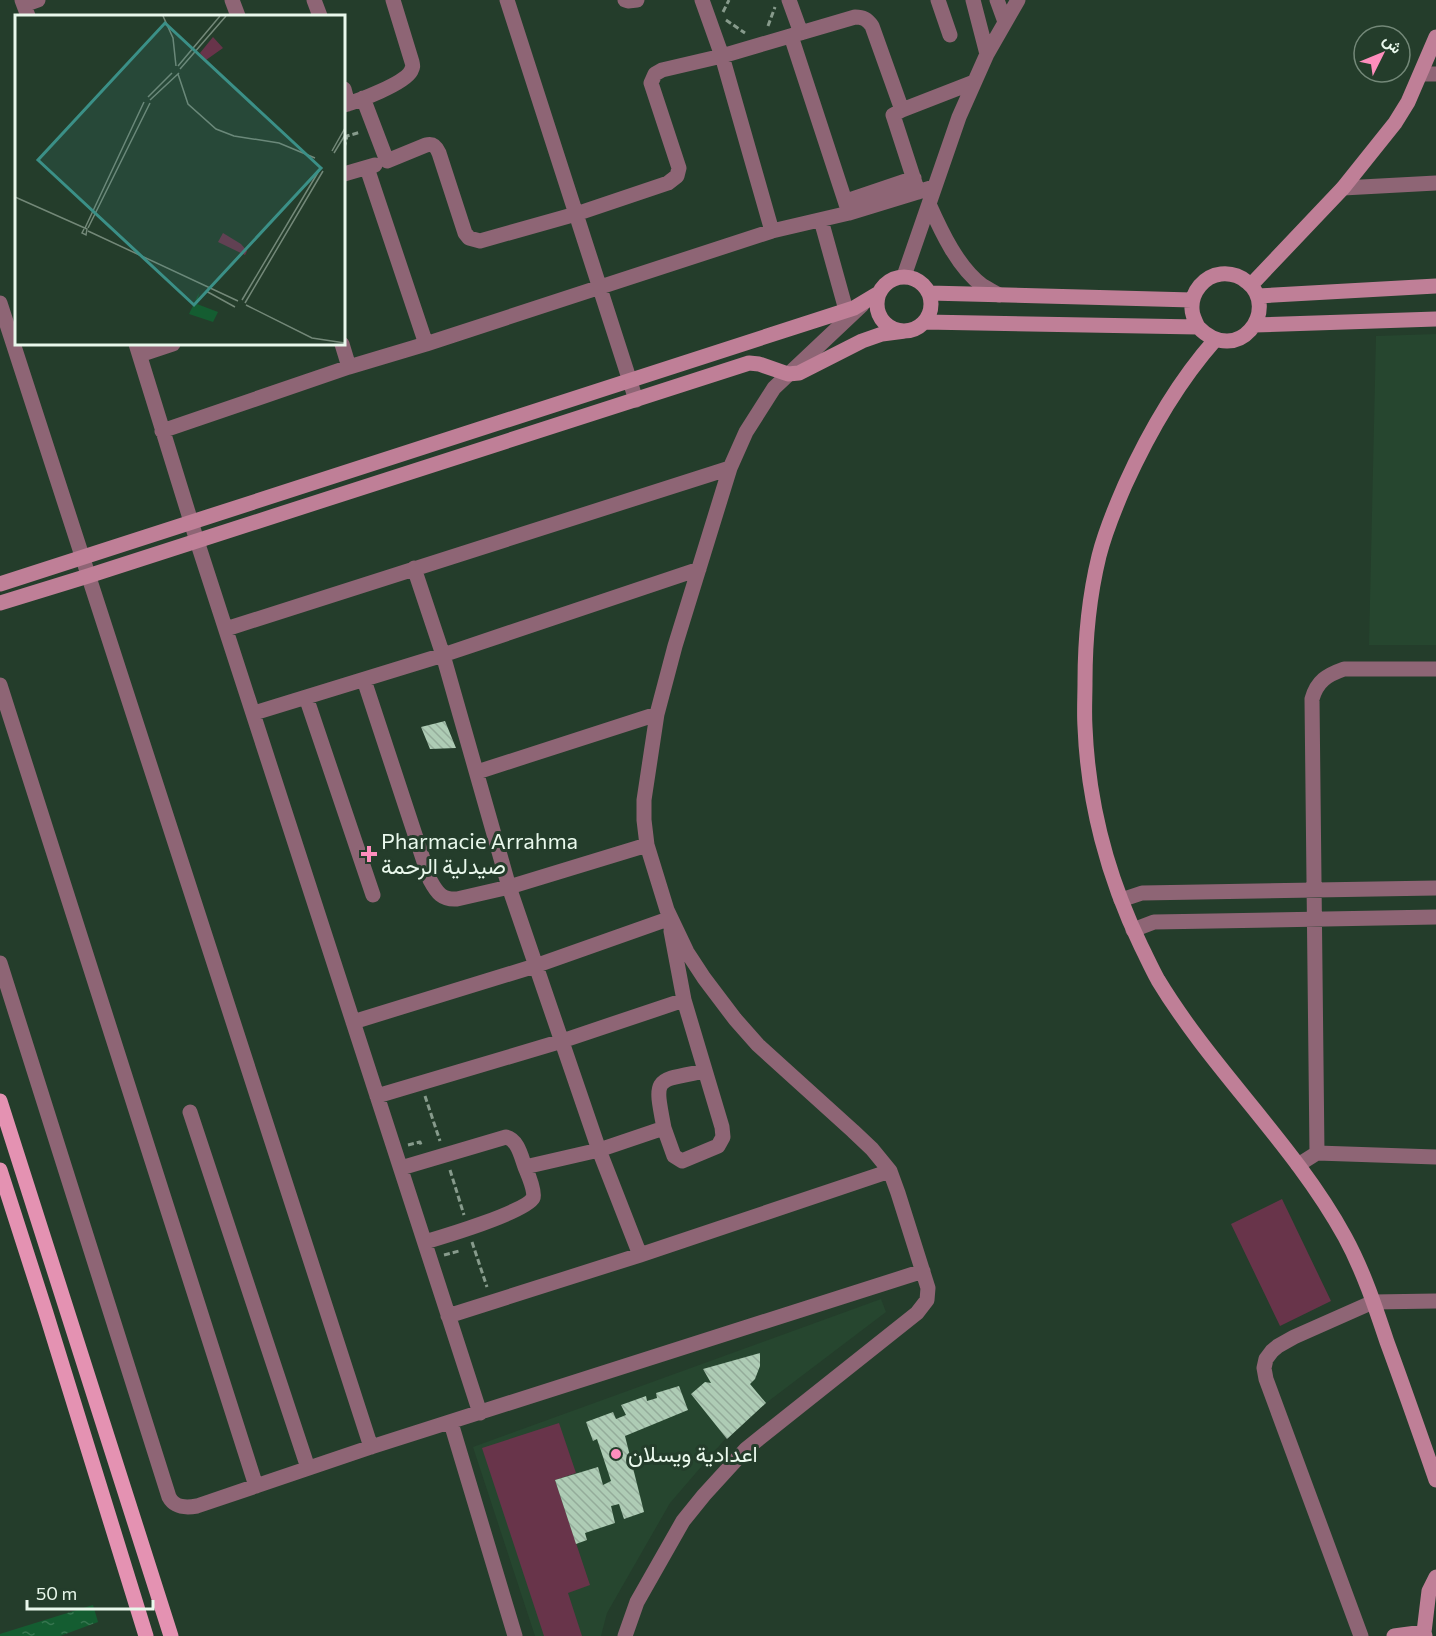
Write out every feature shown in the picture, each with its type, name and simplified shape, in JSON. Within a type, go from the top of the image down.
[{"type":"main road","points":[[0,1101],[171,1636]]},
{"type":"main road","points":[[0,1170],[146,1636]]},
{"type":"street","points":[[232,0],[238,15]]},
{"type":"street","points":[[314,0],[320,15]]},
{"type":"street","points":[[387,161],[375,128],[350,99],[405,78],[413,67],[393,0]]},
{"type":"street","points":[[507,0],[636,400]]},
{"type":"street","points":[[625,0],[637,0]]},
{"type":"street","points":[[702,0],[722,56],[772,231]]},
{"type":"street","points":[[789,0],[796,34],[847,207]]},
{"type":"street","points":[[938,0],[950,35]]},
{"type":"street","points":[[973,0],[987,54]]},
{"type":"street","points":[[997,0],[1005,22]]},
{"type":"street","points":[[904,276],[955,127],[987,54],[1018,0]]},
{"type":"street","points":[[345,174],[387,161],[426,145],[434,145],[439,153],[465,233],[475,241],[487,240],[576,214],[668,183],[677,176],[679,168],[652,88],[652,79],[655,74],[662,70],[722,56],[855,17],[865,18],[872,26],[902,110]]},
{"type":"street","points":[[1254,290],[1344,188],[1395,123],[1428,74],[1436,38]]},
{"type":"street","points":[[916,185],[893,115],[974,82]]},
{"type":"street","points":[[367,168],[426,344]]},
{"type":"street","points":[[1344,188],[1436,183]]},
{"type":"street","points":[[162,430],[349,367],[772,231],[821,220],[847,207],[916,185],[934,187]]},
{"type":"street","points":[[929,204],[942,234],[971,274],[982,285],[999,295]]},
{"type":"street","points":[[821,220],[846,310]]},
{"type":"street","points":[[1232,274],[1241,277],[1254,290],[1259,311],[1254,326],[1247,334],[1227,342],[1215,340],[1197,327],[1192,311],[1192,300],[1198,288],[1210,277],[1232,274]]},
{"type":"street","points":[[0,603],[749,363],[788,374],[799,373],[862,341],[882,334],[912,330],[925,322],[932,308],[929,292],[919,281],[904,276],[889,281],[788,374],[774,388],[755,416],[730,468],[675,646],[657,714],[644,800],[644,820],[647,845],[668,915],[684,1000],[722,1127],[723,1137],[718,1146],[682,1161],[674,1156],[664,1128],[658,1090],[664,1080],[705,1071]]},
{"type":"street","points":[[1254,290],[1436,286]]},
{"type":"street","points":[[929,292],[1192,300]]},
{"type":"street","points":[[0,584],[854,308],[872,297]]},
{"type":"street","points":[[872,297],[877,302],[882,320],[889,326],[905,331]]},
{"type":"street","points":[[0,303],[370,1447]]},
{"type":"street","points":[[1254,326],[1436,319]]},
{"type":"street","points":[[925,322],[1197,327]]},
{"type":"street","points":[[1215,340],[1182,382],[1136,460],[1114,509],[1099,555],[1090,604],[1085,656],[1085,715],[1090,782],[1102,842],[1121,900],[1156,978],[1216,1064],[1298,1165],[1344,1235],[1373,1302],[1436,1480]]},
{"type":"street","points":[[166,345],[138,349],[197,541],[480,1413]]},
{"type":"street","points":[[342,345],[349,367]]},
{"type":"street","points":[[226,629],[730,468]]},
{"type":"street","points":[[414,568],[443,655],[509,887],[599,1150],[640,1255]]},
{"type":"street","points":[[254,713],[443,655],[699,569]]},
{"type":"street","points":[[1317,1153],[1312,699],[1315,689],[1322,680],[1344,669],[1436,669]]},
{"type":"street","points":[[364,680],[427,869],[434,888],[442,897],[451,899],[466,897],[509,887],[647,845]]},
{"type":"street","points":[[0,685],[256,1486]]},
{"type":"street","points":[[306,697],[373,896]]},
{"type":"street","points":[[477,772],[657,714]]},
{"type":"street","points":[[1121,900],[1142,893],[1436,888]]},
{"type":"street","points":[[353,1022],[535,966],[668,915]]},
{"type":"street","points":[[625,1636],[637,1602],[683,1521],[704,1495],[746,1449],[917,1313],[927,1300],[928,1294],[923,1271],[890,1171],[866,1143],[758,1045],[735,1020],[704,978],[668,915]]},
{"type":"street","points":[[1133,930],[1154,922],[1436,917]]},
{"type":"street","points":[[0,963],[169,1497],[174,1504],[181,1507],[197,1506],[370,1447],[923,1271]]},
{"type":"street","points":[[377,1096],[562,1041],[684,1000]]},
{"type":"street","points":[[190,1112],[308,1468]]},
{"type":"street","points":[[525,1167],[599,1150],[664,1128]]},
{"type":"street","points":[[401,1168],[506,1137],[515,1142],[534,1194],[532,1200],[521,1208],[468,1229],[425,1242]]},
{"type":"street","points":[[1298,1165],[1317,1153],[1436,1157]]},
{"type":"street","points":[[448,1316],[640,1255],[890,1171]]},
{"type":"street","points":[[1361,1636],[1270,1390],[1264,1368],[1266,1359],[1278,1346],[1294,1337],[1373,1302],[1436,1301]]},
{"type":"street","points":[[451,1423],[515,1636]]},
{"type":"street","points":[[1394,1636],[1425,1634],[1429,1591],[1436,1577]]},
{"type":"path","points":[[729,0],[720,16],[761,45],[778,0]]},
{"type":"path","points":[[345,135],[375,128]]},
{"type":"path","points":[[421,1083],[492,1302]]},
{"type":"shaded area","points":[[1436,334],[1436,645],[1369,645],[1376,336]]},
{"type":"shaded area","points":[[1282,1199],[1331,1301],[1280,1326],[1231,1224]]},
{"type":"shaded area","points":[[881,1299],[886,1312],[766,1403],[726,1438],[670,1503],[607,1613],[601,1636],[535,1636],[473,1447]]},
{"type":"shaded area","points":[[559,1423],[576,1473],[555,1480],[590,1585],[568,1593],[582,1636],[544,1636],[482,1448]]},
{"type":"water","points":[[93,1605],[98,1622],[60,1636],[0,1636],[0,1634]]},
{"type":"building","points":[[445,721],[456,748],[430,749],[421,727]]},
{"type":"building","points":[[760,1353],[760,1366],[755,1379],[750,1384],[766,1403],[727,1439],[691,1394],[705,1382],[711,1383],[703,1369]]},
{"type":"building","name":"اعدادية ويسلان","points":[[679,1386],[688,1410],[625,1436],[644,1512],[624,1519],[619,1504],[611,1506],[615,1523],[585,1533],[587,1540],[576,1544],[555,1480],[598,1467],[603,1485],[611,1481],[597,1439],[593,1441],[586,1422],[613,1412],[616,1419],[626,1415],[621,1405],[646,1396],[647,1401],[657,1398],[656,1393]]},
{"type":"place","name":"Pharmacie Arrahma صيدلية الرحمة","points":[[369,854]]},
{"type":"place","name":"اعدادية ويسلان","points":[[616,1454]]}]
